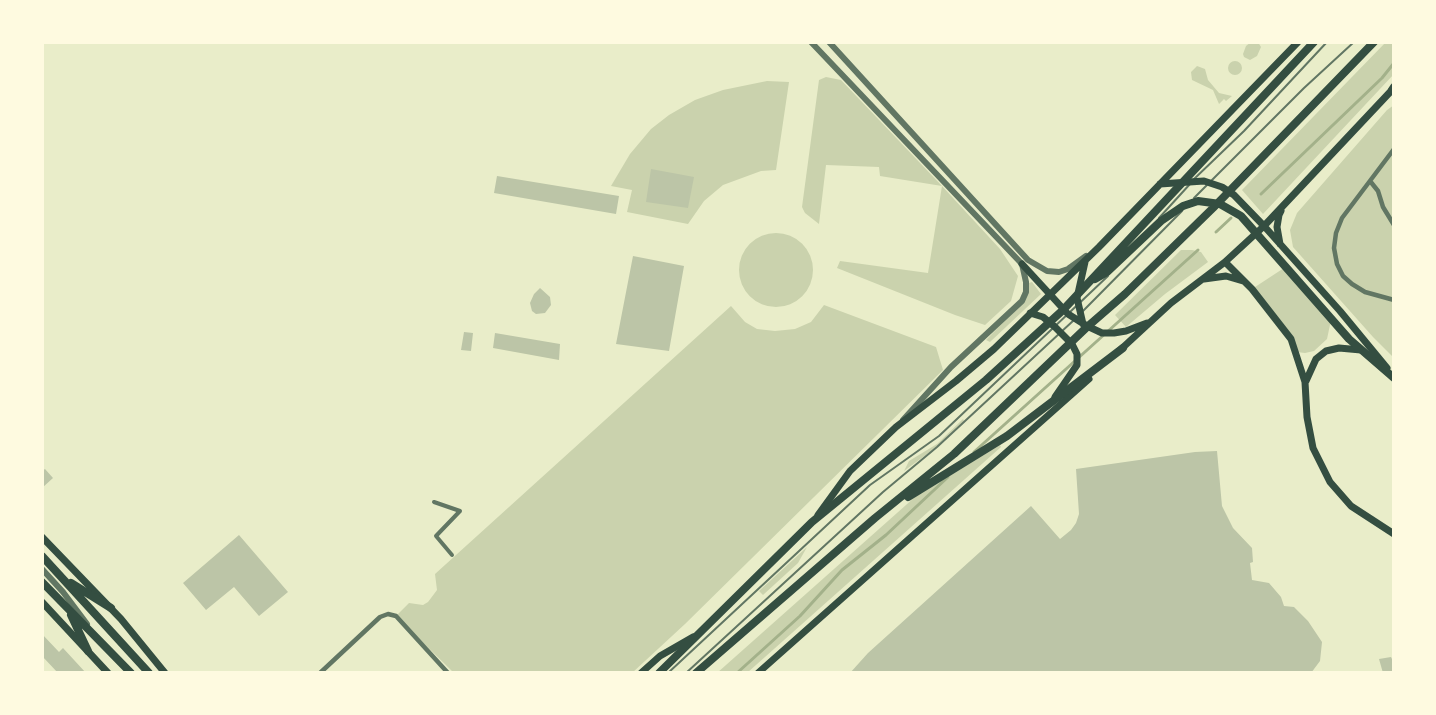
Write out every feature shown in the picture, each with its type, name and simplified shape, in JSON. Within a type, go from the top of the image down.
[{"type":"highway","points":[[659,673],[812,522],[986,380],[1063,310],[1314,42]]},
{"type":"highway","points":[[696,673],[875,518],[954,454],[1213,208],[1374,42]]},
{"type":"highway","points":[[1089,282],[1107,272],[1172,212],[1198,201],[1220,204],[1233,210],[1252,227],[1361,350],[1394,377]]},
{"type":"highway","points":[[875,518],[990,448],[1123,348]]},
{"type":"main road","points":[[812,522],[850,471],[896,427],[956,381],[1050,295],[1298,42]]},
{"type":"main road","points":[[1281,246],[1277,227],[1279,215],[1285,206],[1309,177],[1394,89]]},
{"type":"main road","points":[[1160,184],[1193,180],[1210,182],[1234,195],[1340,311],[1394,377]]},
{"type":"main road","points":[[758,673],[1153,320],[1201,279],[1225,262],[1285,206]]},
{"type":"main road","points":[[1074,316],[1086,259]]},
{"type":"main road","points":[[1225,262],[1252,289],[1291,339],[1305,382],[1307,417],[1313,448],[1330,482],[1351,506],[1394,534]]},
{"type":"main road","points":[[1022,264],[1050,295],[1083,324],[1102,333],[1126,331],[1153,320]]},
{"type":"main road","points":[[1201,279],[1226,276],[1244,281]]},
{"type":"main road","points":[[1030,313],[1043,317],[1058,329],[1072,344],[1077,361],[1074,370],[1054,399]]},
{"type":"main road","points":[[1305,382],[1316,359],[1326,351],[1339,348],[1361,350]]},
{"type":"main road","points":[[42,537],[111,608],[165,673]]},
{"type":"main road","points":[[42,556],[149,673]]},
{"type":"main road","points":[[59,575],[111,608]]},
{"type":"main road","points":[[44,584],[131,673]]},
{"type":"main road","points":[[42,602],[108,673]]},
{"type":"main road","points":[[68,608],[88,651]]},
{"type":"main road","points":[[641,673],[660,656],[698,634]]},
{"type":"street","points":[[811,42],[1022,264],[1026,282],[1026,292],[1022,301],[951,367],[896,427]]},
{"type":"street","points":[[830,42],[1028,260],[1047,271],[1059,272],[1068,269],[1099,247]]},
{"type":"street","points":[[1394,149],[1342,218],[1336,233],[1334,248],[1337,264],[1343,276],[1365,292],[1394,300]]},
{"type":"street","points":[[921,160],[930,152]]},
{"type":"street","points":[[1370,181],[1378,191],[1383,207],[1394,225]]},
{"type":"street","points":[[434,502],[460,511],[436,536],[452,555]]},
{"type":"street","points":[[42,569],[63,592],[96,637]]},
{"type":"street","points":[[320,673],[380,617],[388,614],[396,616],[448,673]]},
{"type":"lane","points":[[686,673],[883,492],[937,447],[1074,316],[1078,305],[1116,268],[1193,180],[1244,131],[1327,42]]},
{"type":"lane","points":[[668,673],[870,485],[934,440],[1134,261],[1304,88],[1354,42]]},
{"type":"green space","points":[[1251,42],[1258,42],[1261,47],[1257,56],[1250,60],[1243,54],[1246,46]]},
{"type":"green space","points":[[1386,42],[1394,42],[1394,74],[1263,214],[1242,190]]},
{"type":"green space","points":[[1232,61],[1238,61],[1242,68],[1238,75],[1232,75],[1228,71],[1228,65]]},
{"type":"green space","points":[[1197,66],[1205,69],[1208,80],[1219,93],[1232,96],[1219,104],[1213,90],[1192,80],[1191,72]]},
{"type":"green space","points":[[826,77],[841,80],[942,186],[880,176],[879,167],[826,165],[819,224],[805,213],[802,207],[819,80]]},
{"type":"green space","points":[[767,81],[789,82],[776,170],[761,171],[723,185],[704,201],[688,224],[627,212],[632,190],[611,186],[630,154],[651,129],[695,100],[723,90]]},
{"type":"green space","points":[[1394,105],[1394,358],[1293,247],[1290,230],[1297,213],[1387,110]]},
{"type":"green space","points":[[942,186],[1000,249],[1018,276],[1011,301],[985,325],[837,268],[840,261],[928,273]]},
{"type":"green space","points":[[776,233],[797,239],[807,249],[813,270],[807,291],[797,301],[776,307],[755,301],[745,291],[739,270],[745,249],[755,239]]},
{"type":"green space","points":[[1181,250],[1201,252],[1208,262],[1126,327],[1115,315]]},
{"type":"green space","points":[[1284,268],[1331,320],[1327,339],[1314,351],[1297,352],[1252,289]]},
{"type":"green space","points":[[1032,282],[1041,294],[990,342],[986,340],[1026,299],[1029,283]]},
{"type":"green space","points":[[824,305],[936,347],[943,370],[685,624],[632,673],[454,673],[396,616],[409,603],[423,605],[428,602],[437,590],[435,574],[731,306],[745,322],[757,329],[775,331],[795,329],[811,322]]},
{"type":"green space","points":[[963,419],[964,421],[938,446],[904,471],[909,461],[937,444]]},
{"type":"green space","points":[[1000,445],[1001,447],[747,673],[717,673],[915,497]]},
{"type":"green space","points":[[807,547],[798,563],[763,595],[759,591]]},
{"type":"building","points":[[651,169],[694,177],[688,208],[646,202]]},
{"type":"building","points":[[497,176],[619,196],[616,214],[494,193]]},
{"type":"building","points":[[633,256],[684,266],[669,351],[616,344]]},
{"type":"building","points":[[540,288],[550,297],[551,305],[545,313],[536,314],[532,311],[530,303]]},
{"type":"building","points":[[464,332],[473,333],[471,351],[461,350]]},
{"type":"building","points":[[495,333],[560,344],[559,360],[493,348]]},
{"type":"building","points":[[1217,451],[1222,506],[1233,528],[1252,548],[1253,562],[1250,563],[1252,580],[1269,583],[1281,597],[1284,606],[1294,607],[1308,621],[1322,642],[1320,661],[1311,673],[850,673],[868,653],[1031,506],[1060,539],[1071,530],[1079,514],[1076,469]]},
{"type":"building","points":[[45,469],[53,478],[42,488],[42,471]]},
{"type":"building","points":[[239,535],[288,592],[259,616],[234,587],[206,610],[183,583]]},
{"type":"building","points":[[42,634],[59,652],[63,648],[86,673],[58,673],[42,656]]},
{"type":"building","points":[[1391,657],[1394,663],[1394,673],[1383,673],[1379,659]]},
{"type":"waterway","points":[[1261,194],[1382,78],[1394,63]]},
{"type":"waterway","points":[[1216,232],[1231,218]]},
{"type":"waterway","points":[[974,452],[1198,250]]},
{"type":"waterway","points":[[737,673],[800,616],[842,570],[886,535],[948,477]]}]
